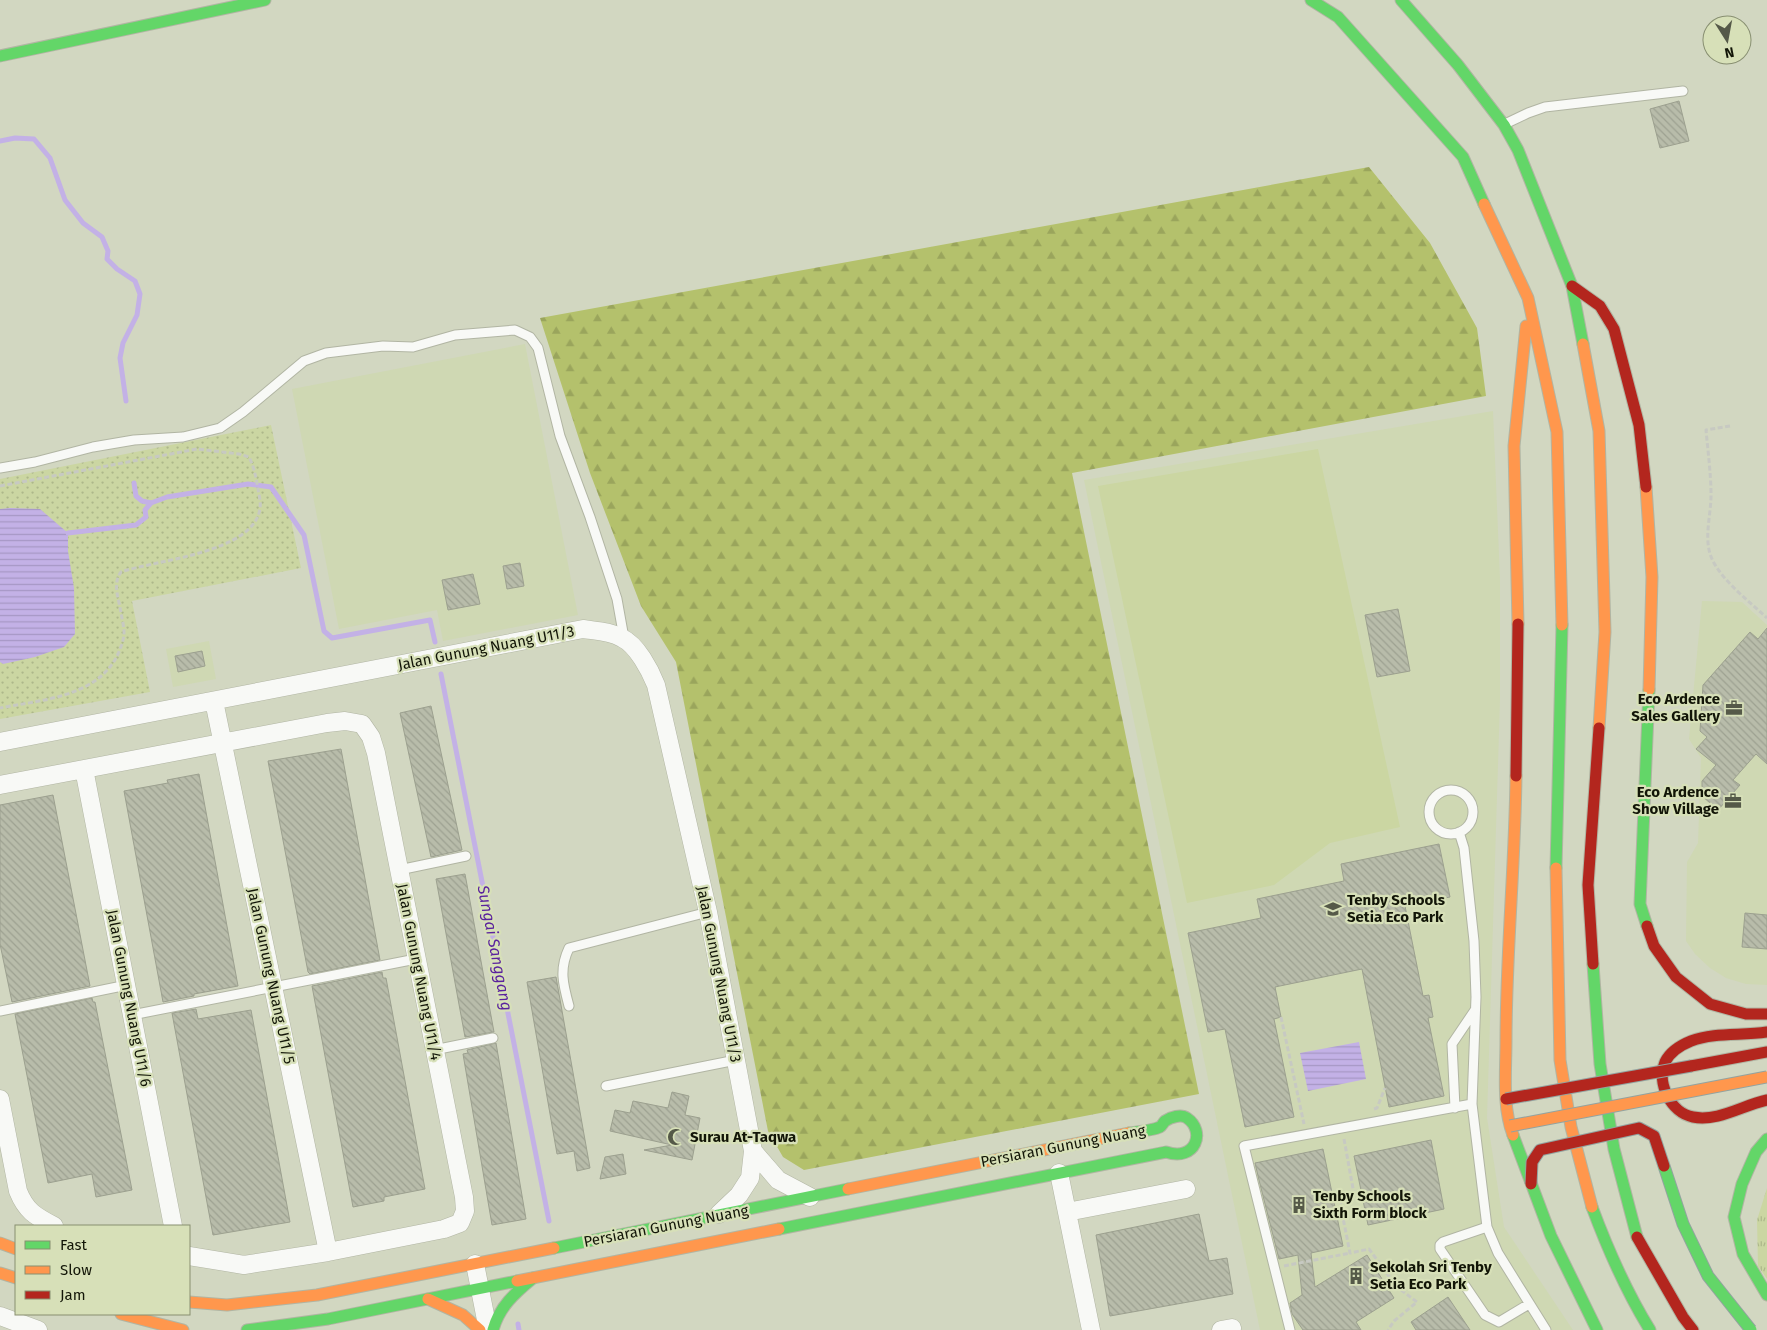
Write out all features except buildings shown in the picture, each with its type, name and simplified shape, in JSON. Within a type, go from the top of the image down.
[{"type":"main road","points":[[0,56],[265,0]]},
{"type":"main road","points":[[1311,0],[1338,17],[1464,158],[1528,298],[1557,432],[1562,628],[1556,887],[1560,1060],[1571,1127],[1588,1196],[1606,1246],[1630,1297],[1650,1330]]},
{"type":"main road","points":[[1401,0],[1458,65],[1504,124],[1518,150],[1572,286],[1599,430],[1604,632],[1588,885],[1600,1064],[1614,1149],[1636,1235],[1683,1317],[1693,1330]]},
{"type":"main road","points":[[1572,286],[1600,306],[1614,329],[1639,425],[1647,492],[1652,577],[1640,904],[1654,946],[1676,977],[1710,1004],[1746,1014],[1767,1014]]},
{"type":"main road","points":[[1528,298],[1514,446],[1518,608],[1516,797],[1506,990],[1506,1099],[1510,1126],[1551,1236],[1597,1330]]},
{"type":"main road","points":[[1767,1032],[1692,1041],[1678,1048],[1669,1057],[1664,1066],[1663,1078],[1668,1099],[1675,1107],[1690,1116],[1700,1118],[1716,1116],[1756,1101],[1767,1100]]},
{"type":"main road","points":[[1506,1099],[1767,1052]]},
{"type":"main road","points":[[1510,1126],[1767,1077]]},
{"type":"main road","name":"Persiaran Gunung Nuang","points":[[190,1302],[227,1305],[317,1296],[1160,1126],[1167,1119],[1173,1117],[1187,1118],[1196,1128],[1196,1142],[1193,1148],[1182,1155],[1166,1152],[328,1319],[247,1330]]},
{"type":"main road","points":[[1532,1184],[1532,1162],[1540,1150],[1639,1128],[1654,1136],[1683,1224],[1708,1276],[1751,1330]]},
{"type":"main road","points":[[1767,1139],[1756,1152],[1742,1184],[1734,1217],[1743,1254],[1767,1295]]},
{"type":"main road","points":[[0,1244],[15,1249]]},
{"type":"main road","points":[[0,1273],[15,1278]]},
{"type":"main road","points":[[493,1330],[495,1319],[512,1296],[533,1278]]},
{"type":"main road","points":[[428,1299],[453,1308],[474,1322],[480,1330]]},
{"type":"main road","points":[[125,1315],[183,1330]]},
{"type":"street","name":"Jalan Gunung Nuang U11/3","points":[[0,742],[584,629],[606,632],[624,638],[647,665],[656,685],[708,912],[753,1151],[750,1178],[739,1195],[717,1215]]},
{"type":"street","name":"Jalan Gunung Nuang U11/5","points":[[214,700],[328,1252]]},
{"type":"street","name":"Jalan Gunung Nuang U11/4","points":[[222,743],[345,721],[362,724],[371,737],[376,753],[464,1197],[465,1211],[460,1223],[444,1229],[328,1252]]},
{"type":"street","points":[[0,785],[222,743]]},
{"type":"street","name":"Jalan Gunung Nuang U11/6","points":[[84,769],[173,1225]]},
{"type":"street","points":[[0,1099],[18,1191],[23,1205],[39,1218],[52,1225]]},
{"type":"street","points":[[753,1151],[778,1180],[810,1197]]},
{"type":"street","points":[[1059,1173],[1090,1330]]},
{"type":"street","points":[[1067,1212],[1186,1188]]},
{"type":"street","points":[[190,1256],[244,1265],[328,1252]]},
{"type":"street","points":[[475,1264],[488,1330]]},
{"type":"street","points":[[0,1316],[38,1330]]},
{"type":"lane","points":[[1504,124],[1545,107],[1683,91]]},
{"type":"lane","points":[[0,468],[35,462],[93,447],[134,440],[183,437],[220,428],[243,412],[304,361],[326,353],[383,346],[413,347],[455,335],[515,330],[530,337],[538,348],[560,436],[617,599],[624,638]]},
{"type":"lane","points":[[1447,790],[1461,792],[1471,802],[1472,816],[1465,829],[1459,832],[1444,833],[1433,824],[1430,818],[1431,804],[1440,793],[1447,790]]},
{"type":"lane","points":[[1459,832],[1464,848],[1474,941],[1476,1009],[1472,1104],[1487,1227],[1498,1253],[1546,1330]]},
{"type":"lane","points":[[399,870],[466,856]]},
{"type":"lane","points":[[569,1006],[562,980],[564,958],[569,948],[708,912]]},
{"type":"lane","points":[[132,1015],[416,959]]},
{"type":"lane","points":[[0,1011],[127,985]]},
{"type":"lane","points":[[1456,1108],[1452,1044],[1476,1009]]},
{"type":"lane","points":[[434,1050],[493,1038]]},
{"type":"lane","points":[[606,1086],[736,1060]]},
{"type":"lane","points":[[1290,1330],[1244,1146],[1472,1104]]},
{"type":"lane","points":[[1487,1227],[1443,1242],[1440,1244],[1440,1249],[1485,1315],[1501,1326],[1529,1304]]},
{"type":"path","points":[[1730,426],[1706,430],[1711,496],[1708,549],[1713,562],[1721,574],[1767,618]]},
{"type":"path","points":[[0,486],[197,449],[249,456],[255,472],[261,507],[257,518],[244,534],[222,546],[121,572],[117,578],[116,586],[124,630],[123,642],[109,670],[96,681],[79,690],[56,697],[0,708]]},
{"type":"path","points":[[1281,1017],[1303,1124],[1312,1123]]},
{"type":"path","points":[[1368,1111],[1377,1108],[1385,1088]]},
{"type":"path","points":[[1342,1128],[1354,1194],[1340,1203],[1350,1253]]},
{"type":"path","points":[[1274,1268],[1369,1249],[1396,1286],[1417,1302],[1394,1321],[1388,1330]]},
{"type":"shaded area","points":[[525,344],[578,615],[443,641],[437,610],[339,629],[292,389]]},
{"type":"shaded area","name":"Tenby Schools Setia Eco Park","points":[[1493,411],[1500,579],[1500,700],[1487,1118],[1504,1227],[1573,1330],[1260,1330],[1084,480]]},
{"type":"shaded area","points":[[0,509],[40,509],[68,533],[68,551],[74,588],[75,634],[64,647],[35,657],[3,664],[0,662]]},
{"type":"shaded area","name":"Eco Ardence Show Village","points":[[1702,601],[1742,602],[1767,625],[1767,985],[1746,984],[1726,978],[1710,968],[1695,954],[1686,941],[1687,862],[1698,843],[1701,758],[1689,739]]},
{"type":"shaded area","points":[[209,641],[216,679],[173,687],[166,649]]},
{"type":"shaded area","points":[[1359,1042],[1366,1079],[1308,1091],[1300,1053]]},
{"type":"green space","points":[[1369,167],[1430,243],[1477,328],[1486,396],[1072,473],[1199,1094],[804,1170],[783,1157],[768,1131],[676,662],[641,606],[590,473],[540,318]]},
{"type":"green space","points":[[271,425],[301,568],[132,601],[150,692],[0,719],[0,479]]},
{"type":"green space","points":[[1318,449],[1400,827],[1330,843],[1274,885],[1187,903],[1098,486]]},
{"type":"green space","points":[[1767,1188],[1767,1279],[1758,1266],[1757,1220]]},
{"type":"waterway","name":"Sungai Sanggang","points":[[0,141],[15,138],[34,139],[50,158],[65,200],[83,223],[102,237],[108,251],[107,259],[117,269],[135,281],[140,294],[137,315],[123,343],[120,358],[126,401]]},
{"type":"waterway","name":"Sungai Sanggang","points":[[134,483],[136,496],[142,501],[151,503],[167,497],[248,484],[271,487],[304,535],[324,631],[332,638],[430,620],[435,642]]},
{"type":"waterway","points":[[68,533],[136,525],[146,517],[145,510],[151,503]]},
{"type":"waterway","name":"Sungai Sanggang","points":[[441,674],[549,1221]]},
{"type":"waterway","name":"Sungai Sanggang","points":[[518,1324],[519,1330]]},
{"type":"traffic: fast","points":[[0,56],[265,0]]},
{"type":"traffic: fast","points":[[1311,0],[1338,17],[1463,157],[1484,204]]},
{"type":"traffic: fast","points":[[1401,0],[1458,65],[1504,125],[1518,150],[1572,286],[1583,344]]},
{"type":"traffic: fast","points":[[1556,868],[1562,625]]},
{"type":"traffic: fast","points":[[1647,926],[1640,904],[1649,690]]},
{"type":"traffic: fast","points":[[1593,964],[1600,1064],[1614,1149],[1637,1237]]},
{"type":"traffic: fast","points":[[779,1229],[1166,1152],[1185,1153],[1195,1144],[1197,1137],[1193,1124],[1182,1116],[1165,1121],[1161,1127],[1129,1133]]},
{"type":"traffic: fast","points":[[1513,1135],[1551,1236],[1597,1330]]},
{"type":"traffic: fast","points":[[1767,1139],[1756,1152],[1742,1184],[1734,1217],[1743,1254],[1767,1295]]},
{"type":"traffic: fast","points":[[1664,1166],[1683,1224],[1708,1276],[1751,1330]]},
{"type":"traffic: fast","points":[[554,1248],[848,1189]]},
{"type":"traffic: fast","points":[[1592,1207],[1618,1270],[1650,1330]]},
{"type":"traffic: fast","points":[[493,1330],[504,1307],[533,1278]]},
{"type":"traffic: fast","points":[[247,1330],[328,1319],[517,1281]]},
{"type":"traffic: slow","points":[[1484,204],[1528,298],[1557,432],[1562,625]]},
{"type":"traffic: slow","points":[[1518,624],[1514,446],[1526,326]]},
{"type":"traffic: slow","points":[[1583,344],[1599,431],[1605,632],[1599,728]]},
{"type":"traffic: slow","points":[[1646,487],[1652,577],[1649,690]]},
{"type":"traffic: slow","points":[[1513,1135],[1507,1112],[1505,1077],[1507,975],[1516,776]]},
{"type":"traffic: slow","points":[[1556,868],[1560,1060],[1571,1127],[1592,1207]]},
{"type":"traffic: slow","points":[[1510,1126],[1767,1077]]},
{"type":"traffic: slow","points":[[848,1189],[1129,1133]]},
{"type":"traffic: slow","points":[[517,1281],[779,1229]]},
{"type":"traffic: slow","points":[[0,1243],[15,1249]]},
{"type":"traffic: slow","points":[[190,1302],[227,1305],[317,1295],[554,1248]]},
{"type":"traffic: slow","points":[[0,1273],[15,1278]]},
{"type":"traffic: slow","points":[[428,1299],[463,1315],[480,1330]]},
{"type":"traffic: slow","points":[[125,1315],[183,1330]]},
{"type":"traffic: jam","points":[[1572,286],[1600,306],[1614,329],[1639,425],[1646,487]]},
{"type":"traffic: jam","points":[[1516,776],[1518,624]]},
{"type":"traffic: jam","points":[[1593,964],[1588,885],[1599,728]]},
{"type":"traffic: jam","points":[[1647,926],[1654,946],[1676,977],[1710,1004],[1746,1014],[1767,1014]]},
{"type":"traffic: jam","points":[[1767,1032],[1709,1036],[1687,1043],[1676,1049],[1667,1058],[1662,1079],[1667,1096],[1672,1103],[1678,1110],[1693,1117],[1702,1118],[1721,1115],[1767,1100]]},
{"type":"traffic: jam","points":[[1691,1066],[1767,1052]]},
{"type":"traffic: jam","points":[[1506,1099],[1691,1066]]},
{"type":"traffic: jam","points":[[1531,1184],[1532,1162],[1540,1150],[1639,1128],[1654,1136],[1664,1166]]},
{"type":"traffic: jam","points":[[1637,1237],[1683,1317],[1693,1330]]},
{"type":"place","name":"Eco Ardence Sales Gallery","points":[[1734,708]]},
{"type":"place","name":"Eco Ardence Show Village","points":[[1733,801]]},
{"type":"place","name":"Tenby Schools Setia Eco Park","points":[[1333,909]]},
{"type":"place","name":"Surau At-Taqwa","points":[[676,1137]]},
{"type":"place","name":"Tenby Schools Sixth Form block","points":[[1299,1205]]},
{"type":"place","name":"Sekolah Sri Tenby Setia Eco Park","points":[[1356,1276]]}]
